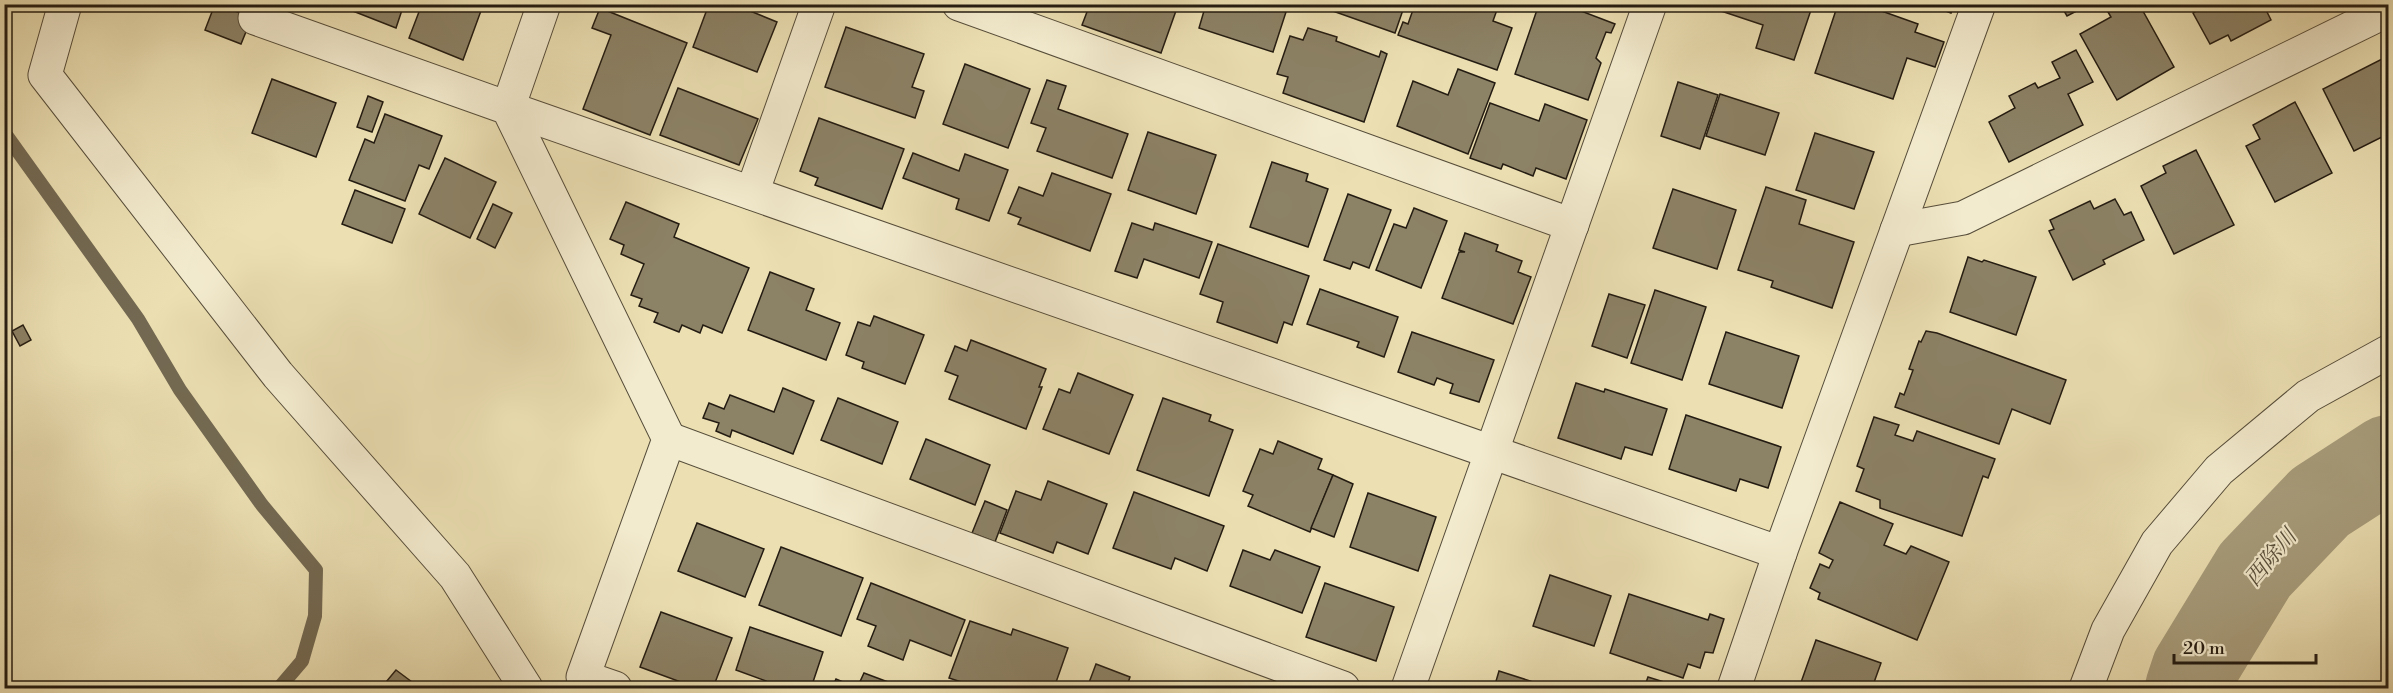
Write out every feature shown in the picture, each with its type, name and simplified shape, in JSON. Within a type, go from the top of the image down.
[{"type":"street","points":[[64,4],[45,75],[278,375],[455,576],[526,688]]},
{"type":"street","points":[[260,4],[255,18],[1780,553]]},
{"type":"street","points":[[544,4],[508,108],[669,440],[1344,688]]},
{"type":"street","points":[[752,193],[819,4]]},
{"type":"street","points":[[959,4],[1572,225]]},
{"type":"street","points":[[1408,688],[1650,4]]},
{"type":"street","points":[[1734,688],[1780,553],[1978,4]]},
{"type":"street","points":[[1897,230],[1963,218],[2388,10]]},
{"type":"street","points":[[2085,688],[2108,630],[2157,543],[2218,470],[2308,396],[2388,352]]},
{"type":"street","points":[[615,688],[588,683],[669,440]]},
{"type":"building","points":[[215,4],[252,17],[241,44],[205,30]]},
{"type":"building","points":[[335,4],[404,4],[396,28]]},
{"type":"building","points":[[422,4],[472,4],[482,8],[463,60],[409,38]]},
{"type":"building","points":[[709,4],[733,4],[777,22],[757,72],[693,47]]},
{"type":"building","points":[[1090,4],[1178,5],[1161,53],[1082,25]]},
{"type":"building","points":[[1206,4],[1264,4],[1286,12],[1273,52],[1199,28]]},
{"type":"building","points":[[1328,4],[1405,4],[1395,33],[1327,9]]},
{"type":"building","points":[[1415,4],[1499,4],[1493,21],[1512,28],[1497,70],[1398,35],[1403,22],[1408,24]]},
{"type":"building","points":[[1539,4],[1571,4],[1573,8],[1615,24],[1611,33],[1606,32],[1596,58],[1601,63],[1588,100],[1515,74]]},
{"type":"building","points":[[1713,4],[1813,4],[1794,60],[1756,48],[1763,25],[1712,8]]},
{"type":"building","points":[[1838,4],[1862,4],[1918,24],[1915,32],[1944,42],[1935,67],[1907,58],[1893,99],[1815,73]]},
{"type":"building","points":[[1927,4],[1954,4],[1951,13]]},
{"type":"building","points":[[2060,4],[2090,4],[2067,16]]},
{"type":"building","points":[[2122,4],[2139,4],[2174,67],[2117,100],[2080,34],[2111,17],[2108,12]]},
{"type":"building","points":[[2199,4],[2263,4],[2271,20],[2231,41],[2228,35],[2210,44],[2193,13],[2201,8]]},
{"type":"building","points":[[600,8],[687,43],[650,135],[583,109],[611,35],[592,28]]},
{"type":"building","points":[[846,27],[924,54],[912,87],[924,91],[915,118],[825,87]]},
{"type":"building","points":[[1308,28],[1337,37],[1336,41],[1379,57],[1381,51],[1387,54],[1364,122],[1283,93],[1288,77],[1277,74],[1290,36],[1303,40]]},
{"type":"building","points":[[2076,50],[2093,82],[2068,94],[2083,125],[2009,162],[1989,122],[2015,108],[2009,96],[2035,83],[2038,88],[2060,78],[2052,62]]},
{"type":"building","points":[[2388,56],[2388,134],[2354,151],[2323,89]]},
{"type":"building","points":[[965,64],[1030,89],[1008,148],[943,124]]},
{"type":"building","points":[[1458,69],[1495,83],[1468,154],[1397,126],[1413,81],[1448,95]]},
{"type":"building","points":[[272,79],[336,103],[316,157],[252,133]]},
{"type":"building","points":[[1047,80],[1066,86],[1058,109],[1128,134],[1112,178],[1037,151],[1046,128],[1031,123]]},
{"type":"building","points":[[1678,82],[1718,95],[1700,149],[1661,136]]},
{"type":"building","points":[[678,88],[758,119],[739,165],[660,135]]},
{"type":"building","points":[[1720,94],[1779,113],[1765,155],[1706,136]]},
{"type":"building","points":[[368,96],[383,102],[372,132],[357,127]]},
{"type":"building","points":[[2295,102],[2332,173],[2275,202],[2246,146],[2260,139],[2253,125]]},
{"type":"building","points":[[1490,103],[1539,121],[1545,104],[1587,120],[1566,179],[1536,168],[1533,176],[1503,164],[1501,169],[1470,158]]},
{"type":"building","points":[[385,114],[442,136],[429,169],[419,165],[405,201],[349,180],[365,139],[374,143]]},
{"type":"building","points":[[819,118],[904,149],[882,209],[815,185],[818,178],[800,171]]},
{"type":"building","points":[[1148,132],[1216,155],[1196,214],[1128,190]]},
{"type":"building","points":[[1815,133],[1874,152],[1854,209],[1796,190]]},
{"type":"building","points":[[2196,150],[2234,225],[2174,254],[2141,186],[2166,173],[2163,166]]},
{"type":"building","points":[[913,153],[959,171],[965,154],[1008,170],[989,221],[956,209],[959,199],[903,178]]},
{"type":"building","points":[[445,158],[496,182],[470,238],[419,214]]},
{"type":"building","points":[[1272,162],[1308,174],[1306,181],[1328,189],[1308,247],[1250,227]]},
{"type":"building","points":[[1052,173],[1111,194],[1090,251],[1018,224],[1021,218],[1008,213],[1019,187],[1043,196]]},
{"type":"building","points":[[1766,187],[1806,200],[1799,224],[1854,242],[1832,308],[1771,287],[1773,281],[1738,270]]},
{"type":"building","points":[[1673,189],[1736,210],[1717,269],[1653,248]]},
{"type":"building","points":[[355,190],[405,209],[392,243],[342,224]]},
{"type":"building","points":[[1348,194],[1391,210],[1369,268],[1353,262],[1350,269],[1324,260]]},
{"type":"building","points":[[2115,199],[2124,215],[2131,212],[2144,240],[2103,260],[2105,264],[2073,280],[2049,231],[2054,229],[2050,220],[2090,201],[2094,209]]},
{"type":"building","points":[[626,202],[679,224],[674,237],[749,268],[722,333],[703,325],[700,333],[682,325],[679,332],[654,322],[658,313],[639,306],[642,299],[631,295],[644,264],[621,254],[624,245],[610,239]]},
{"type":"building","points":[[493,204],[512,213],[495,248],[477,239]]},
{"type":"building","points":[[1414,208],[1447,221],[1421,288],[1376,270],[1394,224],[1406,228]]},
{"type":"building","points":[[1132,223],[1153,230],[1155,223],[1212,242],[1199,278],[1144,259],[1137,278],[1115,271]]},
{"type":"building","points":[[1465,233],[1498,245],[1496,251],[1522,261],[1518,272],[1531,277],[1513,324],[1442,298],[1459,252],[1465,252],[1459,250]]},
{"type":"building","points":[[1218,244],[1309,276],[1292,325],[1284,322],[1277,343],[1217,322],[1223,302],[1200,294]]},
{"type":"building","points":[[1968,257],[2036,277],[2016,335],[1950,312]]},
{"type":"building","points":[[770,272],[814,289],[806,310],[840,323],[826,360],[748,330]]},
{"type":"building","points":[[1320,289],[1398,317],[1384,357],[1357,347],[1359,342],[1307,324]]},
{"type":"building","points":[[1655,290],[1706,307],[1682,380],[1631,363]]},
{"type":"building","points":[[1609,294],[1645,305],[1627,358],[1592,346]]},
{"type":"building","points":[[874,316],[924,335],[905,384],[862,368],[864,362],[846,355],[858,322],[870,326]]},
{"type":"building","points":[[23,325],[31,340],[20,346],[12,331]]},
{"type":"building","points":[[1926,331],[2066,380],[2050,424],[2012,409],[1999,444],[1895,407],[1900,393],[1904,395],[1913,370],[1909,369],[1919,341],[1921,342]]},
{"type":"building","points":[[1412,332],[1494,360],[1479,402],[1450,393],[1453,384],[1437,378],[1434,385],[1398,372]]},
{"type":"building","points":[[1726,332],[1799,356],[1782,408],[1709,384]]},
{"type":"building","points":[[971,340],[1046,369],[1039,387],[1042,387],[1026,429],[949,399],[958,376],[945,371],[955,346],[967,351]]},
{"type":"building","points":[[1078,373],[1133,395],[1109,454],[1043,429],[1059,389],[1070,393]]},
{"type":"building","points":[[1576,383],[1604,392],[1605,389],[1667,409],[1652,455],[1625,447],[1621,459],[1558,438]]},
{"type":"building","points":[[783,388],[814,401],[793,454],[732,430],[730,437],[716,431],[719,423],[703,418],[709,403],[724,409],[730,395],[774,412]]},
{"type":"building","points":[[838,398],[898,422],[882,464],[821,440]]},
{"type":"building","points":[[1163,398],[1211,415],[1209,421],[1233,430],[1209,496],[1137,470]]},
{"type":"building","points":[[1686,415],[1781,447],[1768,488],[1740,479],[1736,491],[1669,469]]},
{"type":"building","points":[[1874,417],[1899,425],[1895,435],[1913,441],[1917,431],[1995,459],[1988,478],[1983,476],[1962,536],[1880,508],[1880,500],[1856,491],[1864,469],[1857,466]]},
{"type":"building","points":[[926,439],[990,465],[975,505],[910,479]]},
{"type":"building","points":[[1278,441],[1322,459],[1318,469],[1333,475],[1310,532],[1248,506],[1253,495],[1243,491],[1260,449],[1273,454]]},
{"type":"building","points":[[1333,475],[1353,484],[1334,537],[1311,528]]},
{"type":"building","points":[[1048,481],[1107,504],[1088,554],[1057,542],[1053,553],[1000,533],[1016,491],[1041,500]]},
{"type":"building","points":[[1134,492],[1224,526],[1207,571],[1175,558],[1171,569],[1113,548]]},
{"type":"building","points":[[1368,493],[1436,517],[1418,571],[1350,547]]},
{"type":"building","points":[[985,501],[1007,510],[995,542],[972,533]]},
{"type":"building","points":[[1840,502],[1893,524],[1884,545],[1906,554],[1911,546],[1949,562],[1917,640],[1818,599],[1820,593],[1810,588],[1820,564],[1829,568],[1833,560],[1819,553]]},
{"type":"building","points":[[697,523],[764,549],[745,597],[678,571]]},
{"type":"building","points":[[781,547],[863,578],[841,636],[759,605]]},
{"type":"building","points":[[1243,550],[1270,560],[1275,550],[1320,567],[1302,613],[1230,586]]},
{"type":"building","points":[[1550,575],[1611,596],[1594,646],[1533,626]]},
{"type":"building","points":[[871,583],[965,620],[951,656],[910,640],[903,660],[868,646],[876,626],[857,619]]},
{"type":"building","points":[[1325,583],[1394,607],[1376,661],[1306,637]]},
{"type":"building","points":[[1629,594],[1708,620],[1710,614],[1724,619],[1713,653],[1705,652],[1700,668],[1688,664],[1683,678],[1610,653]]},
{"type":"building","points":[[661,612],[732,638],[713,688],[697,688],[640,667]]},
{"type":"building","points":[[970,621],[1011,635],[1013,629],[1068,648],[1054,688],[980,688],[949,678]]},
{"type":"building","points":[[750,627],[823,652],[811,688],[764,688],[766,681],[736,670]]},
{"type":"building","points":[[1816,640],[1881,663],[1872,688],[1799,688]]},
{"type":"building","points":[[1096,664],[1130,677],[1128,683],[1142,688],[1087,688]]},
{"type":"building","points":[[396,670],[420,688],[381,688]]},
{"type":"building","points":[[1499,671],[1552,688],[1494,688]]},
{"type":"building","points":[[864,673],[904,688],[857,688]]},
{"type":"building","points":[[1648,677],[1683,688],[1644,688]]},
{"type":"building","points":[[836,679],[857,688],[832,688]]},
{"type":"waterway","points":[[4,132],[138,319],[180,390],[262,505],[316,570],[315,616],[302,661],[279,688]]},
{"type":"waterway","name":"西除川","points":[[2188,688],[2194,670],[2255,570],[2320,502],[2388,458]]}]
